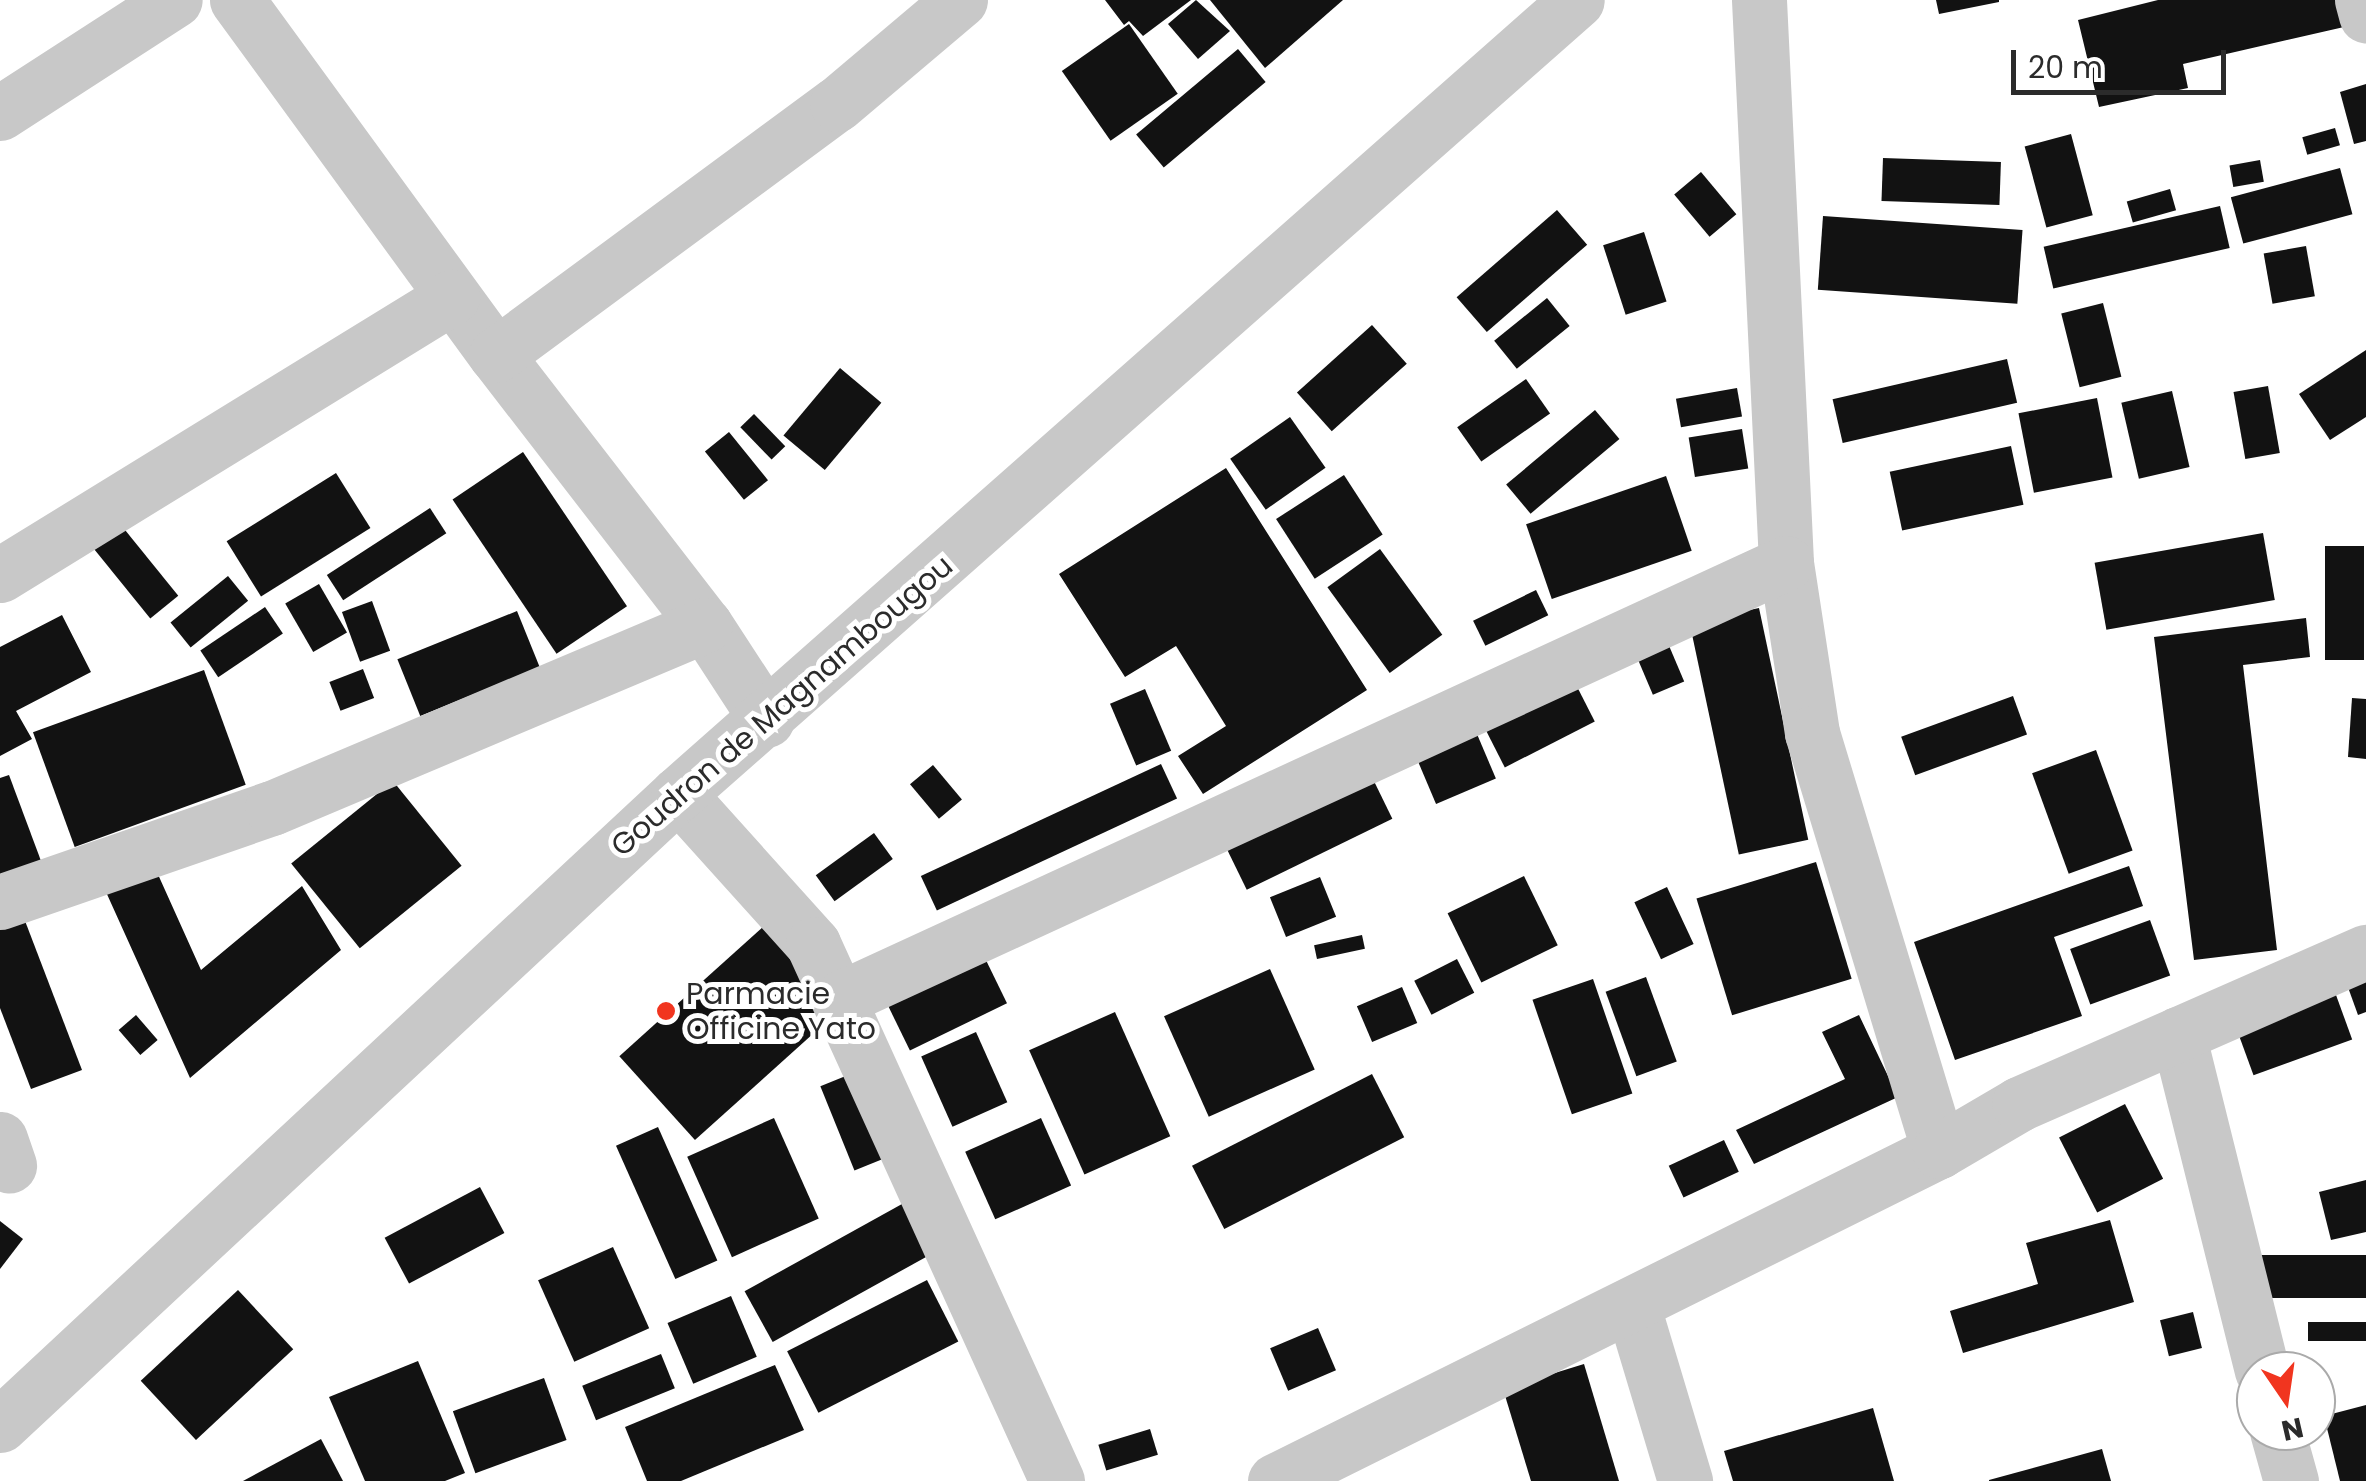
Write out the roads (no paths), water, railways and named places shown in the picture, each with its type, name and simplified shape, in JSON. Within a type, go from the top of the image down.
[{"type":"street","points":[[0,112],[175,0]]},
{"type":"street","points":[[237,0],[496,355],[705,625],[768,720]]},
{"type":"street","points":[[496,355],[837,104],[960,0]]},
{"type":"street","name":"Goudron de Magnambougou","points":[[0,1425],[678,794],[768,720],[1578,0]]},
{"type":"street","points":[[1759,0],[1786,563],[1812,733],[1939,1151]]},
{"type":"street","points":[[2362,0],[2366,16]]},
{"type":"street","points":[[0,575],[452,296]]},
{"type":"street","points":[[841,998],[1786,563]]},
{"type":"street","points":[[0,902],[272,808],[705,625]]},
{"type":"street","points":[[678,794],[813,944],[841,998],[1058,1481]]},
{"type":"street","points":[[1275,1481],[1939,1151],[2019,1104],[2366,952]]},
{"type":"street","points":[[2178,1034],[2257,1351]]},
{"type":"street","points":[[1632,1304],[1686,1481]]},
{"type":"street","points":[[2283,1451],[2292,1481]]},
{"type":"place","name":"Parmacie Officine Yato","points":[[666,1011]]}]
